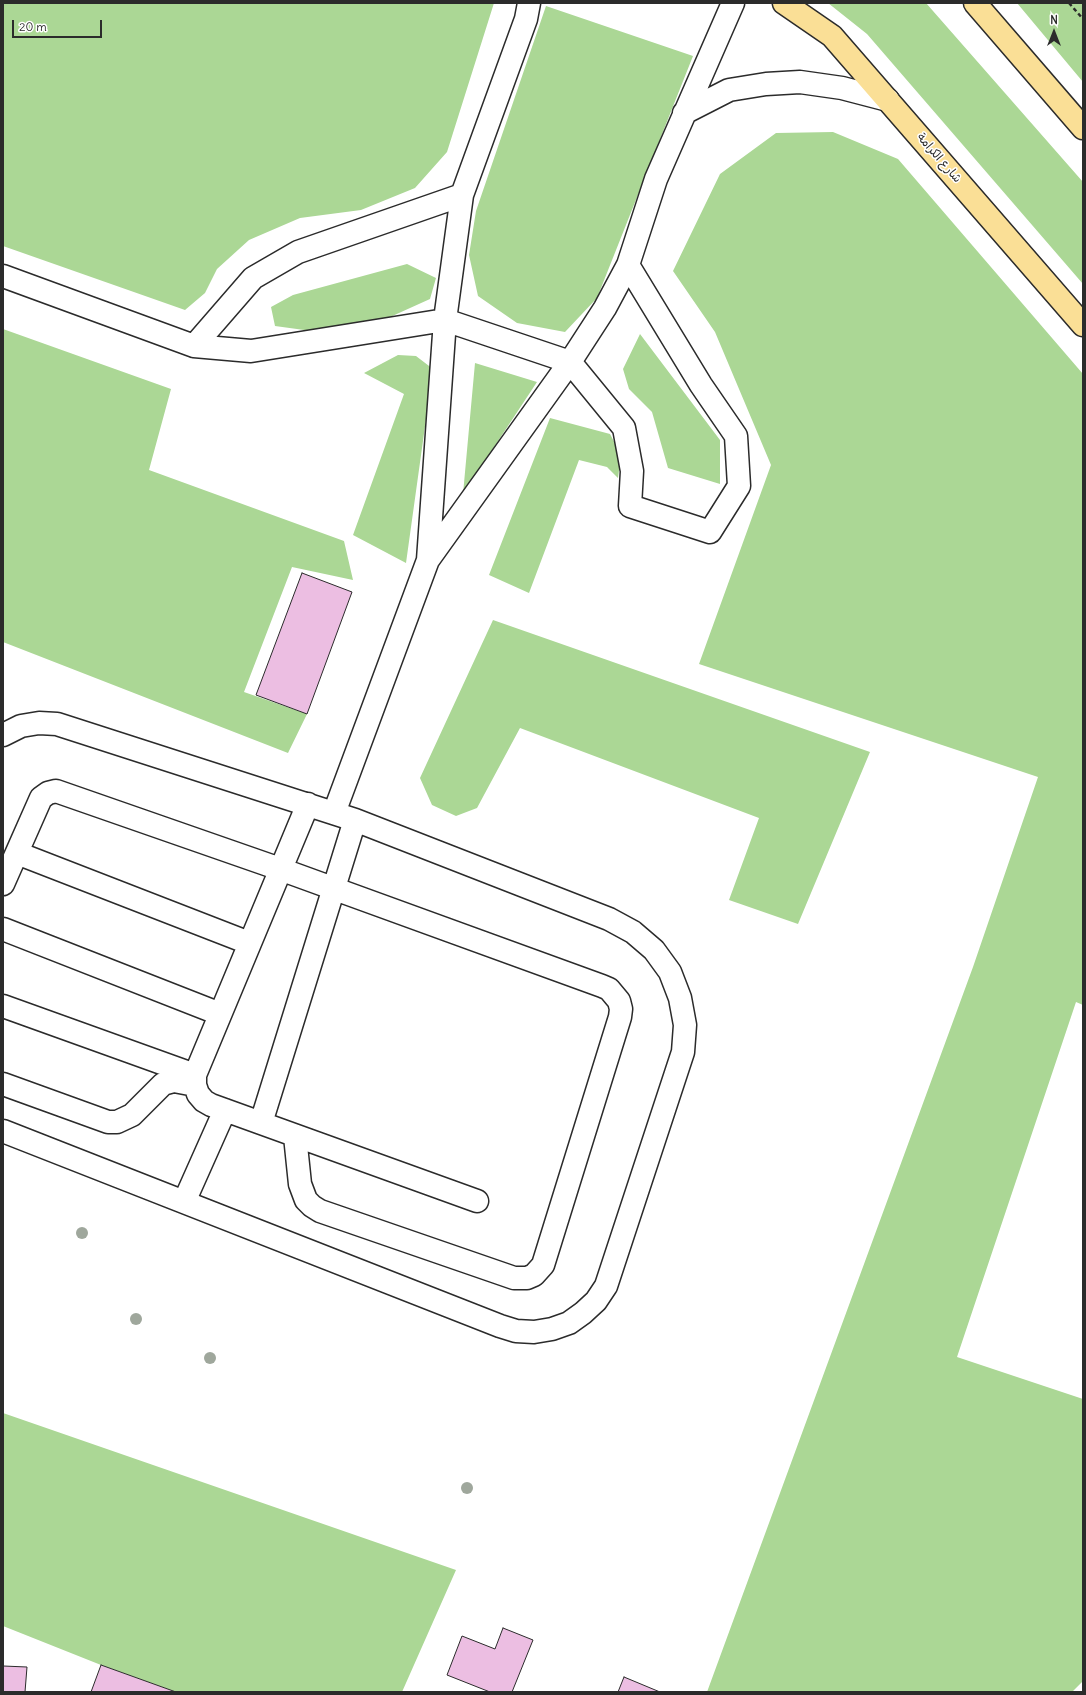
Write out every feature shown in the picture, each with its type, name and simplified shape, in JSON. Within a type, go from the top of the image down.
[{"type":"main road","name":"شارع الكرامة","points":[[784,3],[832,36],[1083,325]]},
{"type":"main road","points":[[975,3],[1083,128]]},
{"type":"lane","points":[[428,560],[445,320],[462,195],[526,19],[529,3]]},
{"type":"lane","points":[[334,813],[428,560],[570,362],[605,308],[628,265],[656,179],[734,3]]},
{"type":"lane","points":[[684,113],[729,90],[766,84],[800,82],[842,88],[888,100]]},
{"type":"lane","points":[[194,346],[253,278],[298,252],[462,195]]},
{"type":"lane","points":[[3,276],[194,346],[251,351],[445,320],[570,362],[624,428],[632,471],[630,506],[710,532],[739,486],[736,436],[701,385],[628,265]]},
{"type":"lane","points":[[3,735],[21,726],[39,723],[57,724],[355,820],[609,919],[633,932],[654,950],[670,972],[680,998],[685,1025],[683,1052],[606,1286],[596,1301],[583,1314],[569,1323],[552,1329],[534,1332],[516,1331],[500,1326],[3,1131]]},
{"type":"lane","points":[[3,884],[41,798],[48,793],[56,791],[334,888],[609,989],[615,994],[619,1001],[621,1009],[620,1017],[542,1265],[534,1276],[528,1278],[514,1278],[328,1213],[312,1206],[306,1200],[300,1184],[295,1136]]},
{"type":"lane","points":[[308,804],[220,1014],[195,1080],[198,1094],[204,1101],[225,1110],[477,1201]]},
{"type":"lane","points":[[261,1123],[355,820]]},
{"type":"lane","points":[[16,853],[249,943]]},
{"type":"lane","points":[[3,929],[220,1014]]},
{"type":"lane","points":[[3,1006],[195,1080]]},
{"type":"lane","points":[[3,1084],[108,1122],[117,1122],[132,1115],[163,1084],[174,1081],[195,1080]]},
{"type":"lane","points":[[184,1202],[225,1110]]},
{"type":"path","points":[[1069,3],[1083,19]]},
{"type":"green space","points":[[3,3],[494,3],[447,152],[415,188],[361,210],[300,218],[249,240],[217,269],[205,293],[185,310],[3,246]]},
{"type":"green space","points":[[828,3],[926,3],[1083,182],[1083,284],[867,34]]},
{"type":"green space","points":[[1017,3],[1083,3],[1083,82]]},
{"type":"green space","points":[[546,6],[693,56],[597,298],[565,332],[517,323],[478,296],[469,255],[476,211]]},
{"type":"green space","points":[[833,132],[898,159],[1083,374],[1083,1005],[1076,1002],[957,1357],[1083,1399],[1083,1681],[1072,1692],[707,1692],[973,967],[1038,777],[699,664],[771,465],[715,332],[673,271],[720,174],[776,133]]},
{"type":"green space","points":[[407,264],[436,278],[430,299],[348,336],[275,326],[271,307],[293,295]]},
{"type":"green space","points":[[3,329],[171,389],[149,470],[344,541],[353,580],[292,567],[244,692],[307,714],[288,753],[3,642]]},
{"type":"green space","points":[[640,334],[720,440],[720,484],[668,468],[652,412],[629,389],[623,369]]},
{"type":"green space","points":[[398,355],[416,356],[433,369],[406,563],[353,535],[404,394],[364,373]]},
{"type":"green space","points":[[475,363],[537,382],[463,494]]},
{"type":"green space","points":[[550,418],[610,434],[621,455],[618,478],[607,467],[579,460],[529,593],[489,575]]},
{"type":"green space","points":[[493,620],[870,752],[798,924],[729,900],[759,818],[520,728],[477,808],[456,816],[432,805],[420,778]]},
{"type":"green space","points":[[3,1413],[456,1570],[402,1692],[176,1692],[101,1665],[3,1626]]},
{"type":"building","points":[[302,573],[352,592],[307,714],[256,695]]},
{"type":"building","points":[[503,1628],[533,1640],[512,1692],[490,1692],[447,1675],[462,1636],[495,1649]]},
{"type":"building","points":[[101,1665],[176,1692],[91,1692]]},
{"type":"building","points":[[3,1666],[27,1667],[25,1692],[3,1692]]},
{"type":"building","points":[[624,1677],[660,1692],[618,1692]]}]
